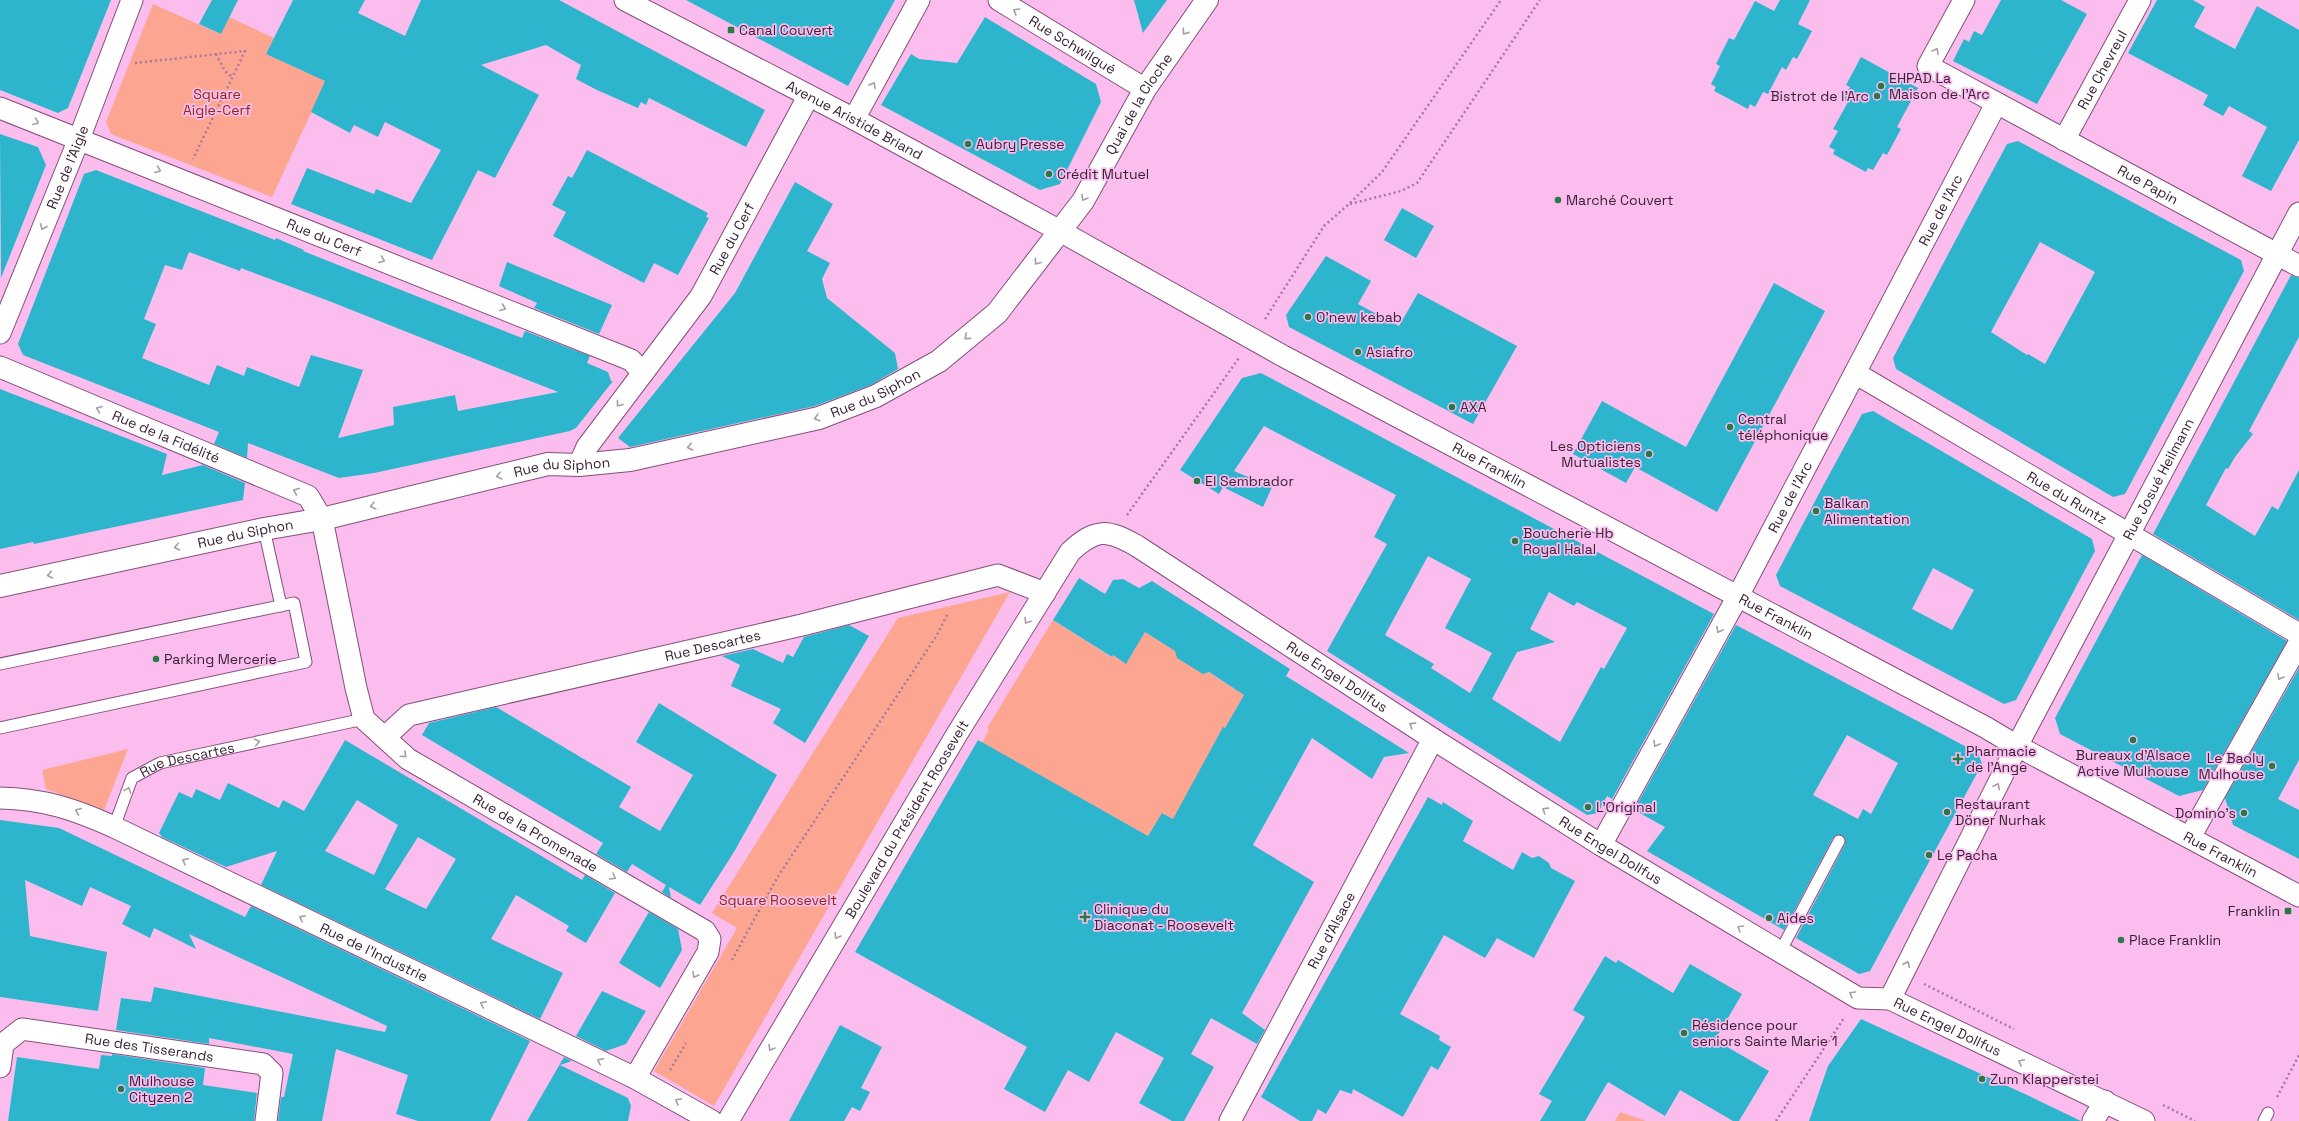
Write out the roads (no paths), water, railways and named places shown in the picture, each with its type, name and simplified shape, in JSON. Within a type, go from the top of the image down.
[{"type":"street","name":"Rue de l'Aigle","points":[[0,333],[79,139],[132,0]]},
{"type":"street","name":"Avenue Aristide Briand","points":[[625,0],[808,97],[854,119],[1213,316]]},
{"type":"street","points":[[854,119],[919,0]]},
{"type":"street","name":"Rue Schwilgué","points":[[999,0],[1145,89]]},
{"type":"street","name":"Quai de la Cloche","points":[[1060,231],[1083,201],[1145,89],[1207,0]]},
{"type":"street","name":"Rue Papin","points":[[1964,0],[1928,66],[2299,266]]},
{"type":"street","name":"Rue Chevreul","points":[[2064,140],[2140,0]]},
{"type":"street","name":"Rue du Cerf","points":[[579,465],[587,447],[701,296],[808,97]]},
{"type":"street","name":"Rue de l'Arc","points":[[1601,845],[1738,596],[1996,104]]},
{"type":"street","name":"Rue du Cerf","points":[[0,108],[631,360],[643,373]]},
{"type":"street","name":"Rue Josué Heilmann","points":[[2017,746],[2299,212]]},
{"type":"street","name":"Rue du Siphon","points":[[0,586],[264,529],[322,519],[548,464],[579,465],[630,460],[819,418],[876,396],[939,361],[997,313],[1060,231]]},
{"type":"street","name":"Rue Franklin","points":[[1213,316],[1297,364],[1985,727],[2017,746],[2299,896]]},
{"type":"street","name":"Rue de la Fidélité","points":[[0,367],[308,496],[322,519]]},
{"type":"street","name":"Rue du Runtz","points":[[1855,373],[2299,634]]},
{"type":"street","points":[[322,519],[356,688],[364,719]]},
{"type":"street","name":"Boulevard du Président Roosevelt","points":[[728,1121],[952,741],[1070,552],[1084,539],[1101,533]]},
{"type":"street","name":"Rue Engel Dollfus","points":[[1101,533],[1118,535],[1138,546],[1433,739],[1601,845],[1858,998],[1890,999],[2144,1121]]},
{"type":"street","name":"Rue Descartes","points":[[385,738],[410,715],[802,625],[998,575],[1045,593]]},
{"type":"street","points":[[2190,838],[2299,643]]},
{"type":"street","name":"Rue de la Promenade","points":[[364,719],[408,759],[705,931],[710,939],[708,952],[635,1078]]},
{"type":"street","name":"Rue d'Alsace","points":[[1234,1112],[1433,739]]},
{"type":"street","points":[[1890,999],[2017,746]]},
{"type":"street","points":[[0,798],[28,799],[75,809],[114,826]]},
{"type":"street","name":"Rue de l'Industrie","points":[[114,826],[635,1078]]},
{"type":"street","name":"Rue des Tisserands","points":[[0,1067],[3,1044],[22,1029],[264,1064],[272,1073],[266,1121]]},
{"type":"street","points":[[635,1078],[659,1090],[712,1121]]},
{"type":"street","points":[[2093,1121],[2105,1101]]},
{"type":"lane","points":[[264,529],[281,606]]},
{"type":"lane","points":[[0,664],[294,603],[306,662],[0,728]]},
{"type":"lane","name":"Rue Descartes","points":[[114,826],[132,778],[160,763],[364,719]]},
{"type":"lane","points":[[1780,952],[1839,841]]},
{"type":"place","name":"Canal Couvert","points":[[731,30]]},
{"type":"place","name":"EHPAD La Maison de l'Arc","points":[[1881,86]]},
{"type":"place","name":"Bistrot de l'Arc","points":[[1877,96]]},
{"type":"place","name":"Aubry Presse","points":[[968,144]]},
{"type":"place","name":"Crédit Mutuel","points":[[1049,174]]},
{"type":"place","name":"Marché Couvert","points":[[1558,200]]},
{"type":"place","name":"O'new kebab","points":[[1308,317]]},
{"type":"place","name":"Asiafro","points":[[1358,352]]},
{"type":"place","name":"AXA","points":[[1452,407]]},
{"type":"place","name":"Central téléphonique","points":[[1730,427]]},
{"type":"place","name":"Les Opticiens Mutualistes","points":[[1649,454]]},
{"type":"place","name":"El Sembrador","points":[[1197,481]]},
{"type":"place","name":"Balkan Alimentation","points":[[1816,511]]},
{"type":"place","name":"Boucherie Hb Royal Halal","points":[[1515,541]]},
{"type":"place","name":"Parking Mercerie","points":[[156,659]]},
{"type":"place","name":"Bureaux d'Alsace Active Mulhouse","points":[[2133,740]]},
{"type":"place","name":"Pharmacie de l'Ange","points":[[1958,759]]},
{"type":"place","name":"Le Baoly Mulhouse","points":[[2272,766]]},
{"type":"place","name":"L'Original","points":[[1588,807]]},
{"type":"place","name":"Restaurant Döner Nurhak","points":[[1947,812]]},
{"type":"place","name":"Domino's","points":[[2244,813]]},
{"type":"place","name":"Le Pacha","points":[[1929,855]]},
{"type":"place","name":"Franklin","points":[[2288,911]]},
{"type":"place","name":"Clinique du Diaconat - Roosevelt","points":[[1085,917]]},
{"type":"place","name":"Aides","points":[[1769,918]]},
{"type":"place","name":"Place Franklin","points":[[2121,940]]},
{"type":"place","name":"Résidence pour seniors Sainte Marie 1","points":[[1684,1033]]},
{"type":"place","name":"Zum Klapperstei","points":[[1982,1079]]},
{"type":"place","name":"Mulhouse Cityzen 2","points":[[121,1089]]},
{"type":"park label","name":"Square Aigle-Cerf","points":[[217,102]]},
{"type":"park label","name":"Square Roosevelt","points":[[778,900]]}]
